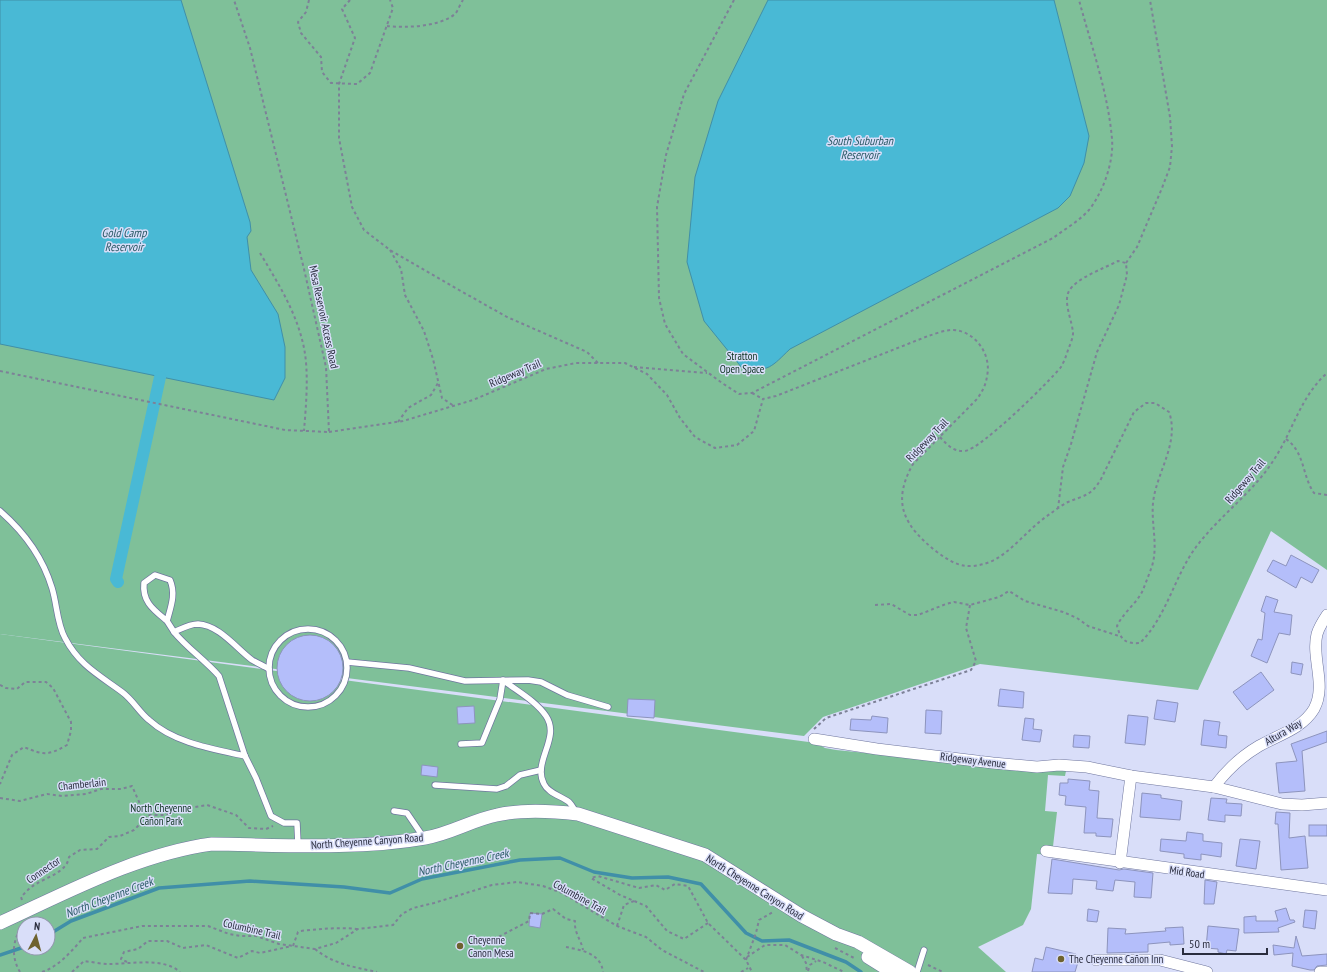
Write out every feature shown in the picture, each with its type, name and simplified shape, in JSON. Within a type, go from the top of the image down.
[{"type":"street","name":"Altura Way","points":[[1214,787],[1223,775],[1237,763],[1258,747],[1300,724],[1314,708],[1319,689],[1316,643],[1317,633],[1327,615]]},
{"type":"street","name":"Ridgeway Avenue","points":[[814,734],[877,749],[1037,767],[1059,765],[1087,767],[1131,776],[1214,787],[1282,804],[1302,805],[1327,803]]},
{"type":"street","points":[[1120,863],[1131,776]]},
{"type":"street","name":"North Cheyenne Canyon Road","points":[[0,923],[124,868],[175,850],[212,844],[348,845],[425,838],[497,815],[547,812],[578,814],[705,855],[802,916],[836,934],[858,942],[910,972]]},
{"type":"street","name":"Mid Road","points":[[1046,851],[1120,863],[1327,890]]},
{"type":"street","name":"North Cheyenne Canyon Road","points":[[836,934],[853,948],[892,972]]},
{"type":"street","points":[[1096,960],[1160,960],[1207,972]]},
{"type":"street","points":[[1320,972],[1327,972]]},
{"type":"lane","points":[[0,511],[19,529],[40,560],[52,587],[64,637],[81,662],[123,693],[149,720],[163,731],[200,746],[245,756]]},
{"type":"lane","points":[[167,621],[174,595],[173,587],[170,580],[155,575],[144,583],[144,598],[149,606],[167,621],[184,644],[210,666],[219,676],[245,756],[256,778],[271,816],[284,823],[297,823],[298,845]]},
{"type":"lane","points":[[174,632],[190,625],[198,624],[205,626],[216,631],[253,660],[269,669]]},
{"type":"lane","points":[[303,629],[314,629],[328,634],[336,641],[344,652],[347,662],[345,681],[341,689],[336,695],[325,703],[315,706],[302,706],[287,701],[276,690],[271,681],[269,669],[271,656],[278,643],[291,633],[303,629]]},
{"type":"lane","points":[[347,662],[409,668],[465,681],[528,680],[541,682],[567,695],[608,707]]},
{"type":"lane","points":[[461,744],[482,743],[500,699],[503,680]]},
{"type":"lane","points":[[503,680],[542,710],[547,718],[550,735],[541,770],[544,786],[569,802],[578,814]]},
{"type":"lane","points":[[435,785],[497,789],[506,786],[520,775],[541,770]]},
{"type":"lane","points":[[394,810],[407,813],[425,838]]},
{"type":"lane","points":[[917,972],[924,950]]},
{"type":"path","name":"Mesa Reservoir Access Road","points":[[234,0],[250,48],[306,277],[326,367],[329,432]]},
{"type":"path","points":[[309,0],[306,12],[298,22],[301,33],[321,57],[322,72],[331,83],[339,84],[357,84],[370,73],[393,8],[390,0]]},
{"type":"path","points":[[350,0],[342,9],[355,38],[339,84],[339,138],[352,207],[364,230],[390,250],[507,316],[586,352],[598,363]]},
{"type":"path","points":[[387,26],[405,28],[441,21],[455,13],[463,0]]},
{"type":"path","points":[[734,0],[684,94],[666,154],[657,207],[659,298],[665,324],[683,354],[739,394],[752,393],[1053,238],[1088,210],[1100,191],[1110,163],[1112,140],[1106,102],[1079,0]]},
{"type":"path","points":[[1058,509],[1060,482],[1063,467],[1097,352],[1119,305],[1127,275],[1126,263],[1137,247],[1170,167],[1172,146],[1170,117],[1150,0]]},
{"type":"path","points":[[390,250],[401,269],[405,295],[424,331],[439,382],[442,398],[454,406]]},
{"type":"path","points":[[260,253],[277,280],[290,307],[304,348],[307,404],[304,431]]},
{"type":"path","points":[[940,437],[949,447],[957,450],[971,450],[981,443],[1032,396],[1062,365],[1069,350],[1073,334],[1067,302],[1068,292],[1074,284],[1118,261],[1126,263]]},
{"type":"path","name":"Ridgeway Trail","points":[[329,432],[398,422],[454,406],[473,400],[546,368],[576,363],[626,363],[647,374],[667,395],[680,418],[695,437],[715,448],[736,445],[754,431],[763,399],[776,396],[928,336],[952,330],[973,337],[980,344],[988,364],[988,375],[984,388],[977,399],[913,464],[906,476],[903,488],[903,511],[906,520],[925,543],[953,563],[972,566],[995,559],[1006,552],[1031,528],[1068,502],[1087,495],[1095,489],[1134,412],[1146,403],[1155,403],[1169,412],[1172,428],[1165,461],[1153,501],[1152,526],[1155,556],[1142,592],[1121,618],[1117,626],[1119,636],[1124,641],[1140,643],[1157,622],[1189,558],[1207,534],[1266,471],[1286,439],[1298,412],[1311,391],[1327,373]]},
{"type":"path","points":[[632,367],[709,374]]},
{"type":"path","points":[[0,371],[285,430],[329,432]]},
{"type":"path","points":[[398,422],[408,408],[431,395],[439,382]]},
{"type":"path","points":[[752,393],[763,399]]},
{"type":"path","points":[[1286,439],[1292,444],[1304,465],[1306,478],[1314,493],[1327,495]]},
{"type":"path","points":[[875,604],[891,604],[910,615],[918,615],[954,602],[970,605],[999,597],[1009,591],[1026,600],[1077,618],[1088,626],[1119,636]]},
{"type":"path","points":[[814,734],[826,718],[971,670],[976,661],[966,628],[970,605]]},
{"type":"path","points":[[0,685],[6,688],[17,689],[25,682],[46,682],[53,688],[59,697],[71,722],[71,731],[67,745],[52,753],[40,754],[24,747],[12,756],[0,784]]},
{"type":"path","name":"Chamberlain","points":[[0,798],[20,801],[47,794],[62,796],[86,794],[101,789],[121,789],[132,786],[140,804],[149,815]]},
{"type":"path","points":[[149,815],[165,815],[178,810],[207,805],[236,815],[249,828],[266,829],[284,823]]},
{"type":"path","name":"Connector","points":[[27,900],[22,900],[21,897],[35,884],[63,869],[68,863],[69,858],[80,850],[97,849],[108,837],[120,836],[134,830],[149,815]]},
{"type":"path","points":[[708,923],[684,939],[667,931],[646,906],[591,878],[598,876],[639,888],[656,885],[665,890],[675,884],[688,886],[708,923],[746,960],[748,968],[752,972]]},
{"type":"path","name":"Columbine Trail","points":[[42,972],[52,969],[58,962],[70,954],[83,938],[142,926],[208,926],[229,934],[256,936],[293,946],[315,949],[336,943],[358,930],[393,925],[402,914],[413,908],[434,904],[479,888],[517,882],[543,886],[562,893],[617,926],[646,937],[662,950],[704,972]]},
{"type":"path","points":[[617,926],[624,905],[634,901]]},
{"type":"path","points":[[483,945],[529,921],[530,913],[542,914],[553,909],[566,919],[575,921],[574,930],[581,942],[583,950]]},
{"type":"path","points":[[746,960],[759,920],[774,911]]},
{"type":"path","points":[[127,962],[121,958],[124,952],[138,949],[148,941],[167,941],[183,948],[206,945],[238,958],[252,951],[260,953],[293,946],[298,932],[300,931],[335,928],[358,930]]},
{"type":"path","points":[[14,945],[13,959],[20,972]]},
{"type":"path","points":[[747,957],[766,945],[785,945],[801,955],[844,972]]},
{"type":"path","points":[[566,947],[583,950],[592,954],[603,967],[604,972]]},
{"type":"path","points":[[315,949],[326,958],[346,965],[376,972]]},
{"type":"path","points":[[801,955],[806,963],[807,972]]},
{"type":"path","points":[[807,972],[810,965],[816,960]]},
{"type":"path","points":[[72,972],[84,961],[108,964],[134,961],[173,966],[180,972]]},
{"type":"path","points":[[932,967],[943,972]]},
{"type":"path","points":[[741,972],[748,968]]},
{"type":"green space","name":"Stratton Open Space","points":[[0,0],[1327,0],[1327,570],[1271,531],[1198,690],[980,664],[823,717],[804,736],[0,634]]},
{"type":"green space","name":"North Cheyenne Cañon Park","points":[[0,634],[816,743],[825,748],[836,750],[966,763],[1009,770],[1066,771],[1065,776],[1048,775],[1045,811],[1057,812],[1052,855],[1037,854],[1031,909],[1023,925],[978,947],[1006,972],[0,972]]},
{"type":"water","name":"Gold Camp Reservoir","points":[[0,0],[181,0],[250,222],[251,231],[247,237],[251,270],[278,314],[285,347],[285,378],[274,400],[0,344]]},
{"type":"water","name":"South Suburban Reservoir","points":[[768,0],[1054,0],[1089,136],[1084,163],[1070,196],[1058,208],[790,349],[774,364],[758,370],[742,368],[704,321],[687,262],[695,177],[718,101]]},
{"type":"building","points":[[1291,555],[1319,570],[1312,583],[1301,577],[1296,588],[1267,571],[1273,560],[1286,566]]},
{"type":"building","points":[[1266,596],[1278,600],[1274,612],[1292,615],[1290,635],[1279,633],[1267,663],[1251,656],[1258,639],[1262,640],[1265,613],[1261,611]]},
{"type":"building","points":[[310,635],[323,638],[333,645],[340,655],[343,668],[340,681],[333,691],[323,698],[310,701],[297,698],[287,691],[280,681],[277,668],[280,655],[287,645],[297,638]]},
{"type":"building","points":[[1292,662],[1303,664],[1301,675],[1291,673]]},
{"type":"building","points":[[1261,672],[1274,690],[1247,710],[1233,692]]},
{"type":"building","points":[[1000,689],[1024,692],[1023,708],[998,706]]},
{"type":"building","points":[[628,699],[655,700],[654,718],[627,716]]},
{"type":"building","points":[[1157,700],[1178,703],[1175,722],[1154,719]]},
{"type":"building","points":[[474,706],[475,723],[458,724],[457,707]]},
{"type":"building","points":[[926,710],[942,711],[941,734],[925,733]]},
{"type":"building","points":[[1128,715],[1148,717],[1145,745],[1125,743]]},
{"type":"building","points":[[872,716],[888,718],[887,733],[850,730],[851,719],[871,720]]},
{"type":"building","points":[[1025,718],[1034,719],[1033,729],[1042,730],[1040,742],[1022,740]]},
{"type":"building","points":[[1204,720],[1220,722],[1218,735],[1227,736],[1226,748],[1201,745]]},
{"type":"building","points":[[1327,731],[1327,742],[1302,751],[1305,791],[1279,793],[1276,763],[1297,761],[1291,744]]},
{"type":"building","points":[[1074,735],[1090,736],[1089,748],[1073,747]]},
{"type":"building","points":[[422,765],[438,767],[437,777],[421,775]]},
{"type":"building","points":[[1068,779],[1090,781],[1089,790],[1099,791],[1097,818],[1113,819],[1111,837],[1096,836],[1096,833],[1084,833],[1086,807],[1065,805],[1066,796],[1059,795],[1060,783],[1068,783]]},
{"type":"building","points":[[1142,793],[1161,795],[1161,798],[1182,801],[1180,820],[1140,817]]},
{"type":"building","points":[[1211,798],[1227,799],[1226,803],[1242,804],[1241,816],[1225,815],[1225,822],[1208,820]]},
{"type":"building","points":[[1276,812],[1290,813],[1289,838],[1305,836],[1308,868],[1281,870],[1278,824],[1275,824]]},
{"type":"building","points":[[1309,825],[1327,825],[1327,836],[1309,836]]},
{"type":"building","points":[[1187,832],[1203,834],[1203,841],[1222,843],[1221,857],[1201,854],[1201,860],[1184,858],[1184,854],[1160,851],[1161,839],[1186,841]]},
{"type":"building","points":[[1240,839],[1260,841],[1256,869],[1236,866]]},
{"type":"building","points":[[1052,859],[1119,870],[1124,869],[1153,873],[1151,898],[1134,897],[1135,882],[1115,880],[1113,891],[1096,889],[1097,881],[1073,879],[1072,894],[1048,893]]},
{"type":"building","points":[[1205,880],[1217,882],[1214,904],[1204,904]]},
{"type":"building","points":[[1286,908],[1290,920],[1294,920],[1295,922],[1278,928],[1279,932],[1244,933],[1244,917],[1256,916],[1256,921],[1278,921],[1275,911]]},
{"type":"building","points":[[1088,909],[1099,911],[1097,922],[1087,921]]},
{"type":"building","points":[[1305,910],[1317,911],[1315,929],[1303,927]]},
{"type":"building","points":[[530,913],[542,914],[540,928],[529,926]]},
{"type":"building","points":[[1208,926],[1239,929],[1236,951],[1227,950],[1226,954],[1218,952],[1218,949],[1206,948]]},
{"type":"building","points":[[1183,927],[1184,944],[1170,945],[1170,942],[1148,944],[1148,952],[1107,953],[1108,928],[1126,929],[1125,934],[1166,931],[1165,928]]},
{"type":"building","points":[[1296,936],[1302,956],[1327,954],[1327,965],[1317,966],[1314,970],[1310,970],[1292,966],[1293,953],[1274,955],[1273,945],[1294,948]]},
{"type":"building","name":"The Cheyenne Cañon Inn","points":[[1046,947],[1076,954],[1075,962],[1078,962],[1075,972],[1032,972],[1035,958],[1043,960]]},
{"type":"waterway","points":[[118,582],[116,579],[160,377]]},
{"type":"waterway","name":"North Cheyenne Creek","points":[[56,930],[71,921],[159,888],[250,881],[344,887],[390,893],[422,879],[520,860],[560,858],[594,872],[632,878],[668,877],[701,884],[746,933],[762,941],[789,940],[846,962],[861,972]]},
{"type":"waterway","name":"North Cheyenne Creek","points":[[0,955],[16,950]]},
{"type":"place","name":"Cheyenne Canon Mesa","points":[[460,946]]},
{"type":"place","name":"The Cheyenne Cañon Inn","points":[[1061,959]]}]
